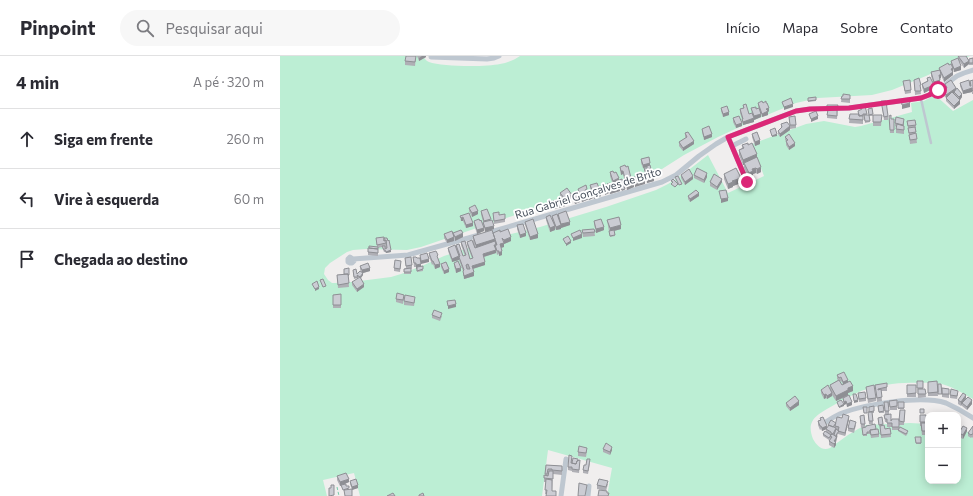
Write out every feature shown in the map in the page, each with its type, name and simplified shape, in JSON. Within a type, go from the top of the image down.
[{"type":"street","points":[[431,57],[487,59],[499,56]]},
{"type":"street","name":"Rua Gabriel Gonçalves de Brito","points":[[354,259],[408,256],[649,186],[676,175],[699,156],[728,137],[796,111],[810,109],[849,108],[921,98],[934,93],[958,76],[973,70]]},
{"type":"street","points":[[728,137],[747,182]]},
{"type":"street","points":[[732,146],[746,140]]},
{"type":"street","points":[[826,422],[850,410],[898,401],[914,400],[944,403],[973,418]]},
{"type":"street","points":[[561,496],[566,459]]},
{"type":"street","points":[[588,496],[589,486]]},
{"type":"lane","points":[[921,98],[931,143]]},
{"type":"path","points":[[337,487],[339,496]]},
{"type":"green space","points":[[280,56],[423,56],[427,61],[435,64],[475,66],[503,64],[520,56],[970,56],[892,90],[872,95],[818,98],[796,103],[718,137],[684,155],[662,169],[574,195],[421,247],[407,250],[366,249],[347,252],[330,263],[325,268],[324,274],[328,280],[335,283],[391,277],[401,274],[444,256],[511,234],[606,207],[656,190],[686,172],[708,155],[728,193],[764,176],[752,144],[806,124],[824,121],[855,127],[861,126],[912,112],[911,103],[924,101],[935,95],[953,111],[973,100],[973,399],[951,387],[937,383],[904,383],[882,386],[861,391],[823,411],[812,422],[811,432],[813,439],[818,446],[827,449],[866,425],[925,424],[925,484],[961,484],[961,429],[973,434],[973,496],[607,496],[612,468],[548,450],[542,496],[360,496],[354,473],[323,480],[327,496],[280,496]]},
{"type":"building","points":[[406,56],[416,56],[415,62],[405,61]]},
{"type":"building","points":[[958,56],[966,56],[969,61],[964,64]]},
{"type":"building","points":[[958,58],[961,66],[954,69],[951,61]]},
{"type":"building","points":[[973,58],[973,63],[969,63],[969,59]]},
{"type":"building","points":[[948,63],[949,65],[951,64],[953,68],[951,69],[953,72],[944,78],[939,68]]},
{"type":"building","points":[[940,70],[940,80],[934,82],[931,72]]},
{"type":"building","points":[[930,77],[934,85],[924,89],[922,84],[928,81],[927,78]]},
{"type":"building","points":[[919,78],[921,91],[915,91],[914,80]]},
{"type":"building","points":[[910,80],[911,90],[905,91],[903,81]]},
{"type":"building","points":[[951,80],[956,88],[946,95],[943,91],[947,88],[945,84]]},
{"type":"building","points":[[969,80],[971,86],[970,81],[973,80],[973,90],[972,91],[972,88],[963,91],[960,83]]},
{"type":"building","points":[[957,88],[962,94],[959,97],[954,92]]},
{"type":"building","points":[[952,92],[960,100],[954,106],[946,98]]},
{"type":"building","points":[[843,94],[850,95],[850,99],[841,99]]},
{"type":"building","points":[[816,97],[816,100],[808,101],[808,98]]},
{"type":"building","points":[[791,98],[793,104],[784,107],[782,102]]},
{"type":"building","points":[[908,99],[910,103],[902,105],[901,100]]},
{"type":"building","points":[[762,101],[763,103],[766,101],[769,108],[766,109],[768,111],[762,114],[758,103]]},
{"type":"building","points":[[881,101],[886,101],[888,116],[884,117]]},
{"type":"building","points":[[746,104],[749,114],[752,113],[754,118],[743,122],[740,109],[744,108],[743,105]]},
{"type":"building","points":[[827,105],[838,105],[837,109],[827,109]]},
{"type":"building","points":[[727,106],[729,112],[723,114],[721,108]]},
{"type":"building","points":[[865,106],[867,114],[859,116],[858,111],[862,109],[861,107]]},
{"type":"building","points":[[756,107],[756,109],[759,108],[761,114],[754,116],[751,108]]},
{"type":"building","points":[[872,108],[873,114],[869,115],[868,109]]},
{"type":"building","points":[[828,110],[837,110],[837,116],[827,115]]},
{"type":"building","points":[[816,111],[818,116],[811,119],[809,114]]},
{"type":"building","points":[[850,114],[859,114],[859,116],[863,116],[863,120],[849,119]]},
{"type":"building","points":[[864,115],[869,115],[870,121],[865,121]]},
{"type":"building","points":[[873,115],[882,115],[881,122],[873,122]]},
{"type":"building","points":[[891,115],[891,119],[894,119],[894,130],[890,130],[889,116]]},
{"type":"building","points":[[739,116],[742,123],[736,125],[733,118]]},
{"type":"building","points":[[795,116],[796,125],[790,125],[789,117]]},
{"type":"building","points":[[896,117],[904,119],[903,125],[895,123]]},
{"type":"building","points":[[915,120],[916,125],[908,126],[907,121]]},
{"type":"building","points":[[787,122],[790,126],[780,134],[778,131],[782,127],[781,124]]},
{"type":"building","points":[[897,124],[904,126],[904,130],[896,129]]},
{"type":"building","points":[[709,126],[712,134],[704,137],[702,129]]},
{"type":"building","points":[[915,127],[916,132],[909,133],[908,128]]},
{"type":"building","points":[[775,128],[777,134],[772,136],[770,130]]},
{"type":"building","points":[[688,132],[694,141],[683,148],[679,142],[687,137],[685,133]]},
{"type":"building","points":[[757,132],[760,140],[755,142],[752,134]]},
{"type":"building","points":[[916,133],[917,139],[910,140],[909,135]]},
{"type":"building","points":[[789,134],[795,143],[789,147],[786,141],[788,140],[785,137]]},
{"type":"building","points":[[748,143],[748,145],[752,143],[757,154],[743,160],[739,150],[744,148],[742,145]]},
{"type":"building","points":[[649,157],[650,163],[643,165],[641,159]]},
{"type":"building","points":[[757,157],[761,167],[752,169],[753,171],[749,173],[744,163]]},
{"type":"building","points":[[625,165],[626,167],[628,166],[631,178],[633,177],[634,184],[627,186],[623,171],[621,171],[620,167]]},
{"type":"building","points":[[650,165],[651,169],[645,171],[644,168],[647,168],[647,166]]},
{"type":"building","points":[[697,168],[707,173],[704,180],[694,175]]},
{"type":"building","points":[[736,168],[741,178],[728,184],[724,174]]},
{"type":"building","points":[[689,169],[693,176],[685,182],[681,175]]},
{"type":"building","points":[[652,170],[654,177],[647,179],[645,172]]},
{"type":"building","points":[[613,171],[614,173],[616,172],[619,178],[613,181],[610,172]]},
{"type":"building","points":[[714,174],[722,179],[717,187],[710,182]]},
{"type":"building","points":[[643,175],[645,181],[635,183],[634,177]]},
{"type":"building","points":[[678,176],[682,184],[679,185],[675,177]]},
{"type":"building","points":[[622,179],[625,189],[622,190],[620,185],[620,189],[610,192],[607,184],[610,183],[614,188],[612,183]]},
{"type":"building","points":[[673,179],[678,184],[675,187],[671,184]]},
{"type":"building","points":[[597,183],[601,193],[594,195],[590,185]]},
{"type":"building","points":[[606,184],[609,192],[605,193],[602,186]]},
{"type":"building","points":[[586,185],[587,189],[585,190],[589,196],[582,199],[578,189]]},
{"type":"building","points":[[567,188],[572,195],[565,199],[560,193]]},
{"type":"building","points":[[591,190],[593,197],[589,198],[587,192]]},
{"type":"building","points":[[696,190],[699,193],[690,199],[688,196]]},
{"type":"building","points":[[726,190],[728,198],[721,199],[719,191]]},
{"type":"building","points":[[577,193],[580,198],[575,201],[572,195]]},
{"type":"building","points":[[563,198],[565,203],[555,206],[553,201]]},
{"type":"building","points":[[475,205],[478,211],[472,213],[469,208]]},
{"type":"building","points":[[487,209],[491,219],[484,221],[481,211]]},
{"type":"building","points":[[566,211],[570,222],[561,224],[558,214]]},
{"type":"building","points":[[499,212],[499,215],[505,214],[505,219],[494,221],[493,213]]},
{"type":"building","points":[[469,213],[473,223],[466,225],[463,217],[461,218],[460,216]]},
{"type":"building","points":[[557,214],[561,225],[556,227],[552,216]]},
{"type":"building","points":[[550,215],[555,226],[550,228],[546,217]]},
{"type":"building","points":[[619,217],[621,225],[610,228],[607,220]]},
{"type":"building","points":[[479,219],[480,221],[481,220],[484,228],[477,230],[474,221]]},
{"type":"building","points":[[533,219],[538,234],[530,237],[525,222]]},
{"type":"building","points":[[601,219],[604,227],[596,229],[594,221]]},
{"type":"building","points":[[492,220],[494,226],[485,228],[483,222]]},
{"type":"building","points":[[523,224],[526,233],[520,235],[517,225]]},
{"type":"building","points":[[508,229],[511,237],[504,240],[502,238],[504,243],[500,244],[502,251],[499,253],[495,245],[497,245],[493,233]]},
{"type":"building","points":[[594,229],[595,232],[583,233],[582,230]]},
{"type":"building","points":[[461,230],[463,233],[455,237],[453,233]]},
{"type":"building","points":[[492,230],[495,239],[476,245],[473,236]]},
{"type":"building","points":[[580,230],[582,234],[573,238],[571,234]]},
{"type":"building","points":[[614,230],[615,235],[610,236],[609,231]]},
{"type":"building","points":[[452,231],[454,237],[447,240],[444,234]]},
{"type":"building","points":[[568,236],[571,241],[566,244],[563,239]]},
{"type":"building","points":[[384,237],[384,241],[386,240],[386,243],[377,245],[376,238]]},
{"type":"building","points":[[384,238],[387,238],[388,241],[389,240],[391,250],[386,252],[382,246],[385,246],[385,249],[387,248],[386,240],[384,241]]},
{"type":"building","points":[[472,240],[475,248],[495,241],[496,245],[494,245],[496,250],[483,254],[485,262],[472,266],[474,272],[464,276],[464,270],[456,245],[459,244],[463,256],[466,255],[461,242],[465,241],[470,259],[473,258],[467,242]],"holes":[[[468,264],[470,269],[467,269],[466,265]]]},
{"type":"building","points":[[455,245],[459,256],[452,259],[448,248]]},
{"type":"building","points":[[369,246],[378,247],[378,249],[369,248]]},
{"type":"building","points":[[368,248],[378,249],[378,253],[368,252]]},
{"type":"building","points":[[436,251],[440,264],[435,265],[429,253]]},
{"type":"building","points":[[427,253],[429,259],[421,261],[420,255]]},
{"type":"building","points":[[411,257],[412,265],[406,266],[405,258]]},
{"type":"building","points":[[413,257],[420,258],[421,264],[416,265]]},
{"type":"building","points":[[395,260],[401,261],[400,269],[394,268]]},
{"type":"building","points":[[458,261],[461,268],[456,269],[454,263]]},
{"type":"building","points":[[446,262],[449,269],[444,271],[441,264]]},
{"type":"building","points":[[368,263],[370,268],[362,270],[360,266]]},
{"type":"building","points":[[423,266],[423,269],[417,271],[417,267]]},
{"type":"building","points":[[349,268],[349,275],[344,274],[344,269]]},
{"type":"building","points":[[411,268],[411,272],[404,272],[404,269]]},
{"type":"building","points":[[356,269],[357,274],[360,271],[363,273],[360,277],[357,275],[358,277],[354,277],[353,270]]},
{"type":"building","points":[[348,274],[349,283],[338,285],[337,275]]},
{"type":"building","points":[[360,277],[364,284],[357,289],[352,282]]},
{"type":"building","points":[[323,279],[326,286],[323,287],[320,280]]},
{"type":"building","points":[[317,281],[319,287],[315,289],[312,284]]},
{"type":"building","points":[[397,293],[404,295],[403,300],[396,299]]},
{"type":"building","points":[[341,294],[341,305],[333,305],[333,295]]},
{"type":"building","points":[[405,295],[415,297],[414,303],[404,301]]},
{"type":"building","points":[[455,300],[456,304],[448,306],[447,301]]},
{"type":"building","points":[[434,310],[442,313],[440,318],[432,315]]},
{"type":"building","points":[[844,372],[848,380],[843,382],[841,377],[839,378],[837,375]]},
{"type":"building","points":[[839,380],[842,385],[850,381],[853,386],[836,396],[830,385]]},
{"type":"building","points":[[917,381],[923,381],[923,388],[917,388]]},
{"type":"building","points":[[937,381],[938,392],[928,393],[928,382]]},
{"type":"building","points":[[887,383],[887,387],[878,389],[881,389],[882,397],[877,398],[875,385]]},
{"type":"building","points":[[938,384],[941,384],[942,394],[938,394]]},
{"type":"building","points":[[828,385],[832,393],[827,396],[826,394],[824,395],[821,390]]},
{"type":"building","points":[[874,385],[876,398],[868,399],[866,387]]},
{"type":"building","points":[[907,385],[916,385],[916,393],[907,394]]},
{"type":"building","points":[[942,388],[949,389],[949,394],[942,394]]},
{"type":"building","points":[[918,389],[925,389],[926,394],[918,394]]},
{"type":"building","points":[[951,389],[958,391],[957,396],[950,395]]},
{"type":"building","points":[[865,392],[866,398],[859,399],[858,393]]},
{"type":"building","points":[[963,393],[966,395],[961,402],[958,400]]},
{"type":"building","points":[[853,394],[856,394],[858,400],[854,401]]},
{"type":"building","points":[[849,395],[852,402],[847,404],[846,401],[844,402],[843,398]]},
{"type":"building","points":[[795,396],[799,401],[790,408],[786,403]]},
{"type":"building","points":[[968,397],[972,400],[967,407],[962,403]]},
{"type":"building","points":[[841,400],[844,404],[839,407],[837,402]]},
{"type":"building","points":[[897,400],[897,406],[890,407],[889,401]]},
{"type":"building","points":[[884,402],[888,402],[889,411],[885,411]]},
{"type":"building","points":[[898,402],[904,402],[904,408],[898,408]]},
{"type":"building","points":[[883,405],[884,411],[879,412],[878,406]]},
{"type":"building","points":[[874,406],[874,411],[869,412],[869,407]]},
{"type":"building","points":[[863,407],[867,407],[867,413],[864,413]]},
{"type":"building","points":[[920,409],[924,409],[924,413],[920,413]]},
{"type":"building","points":[[900,410],[905,410],[904,422],[899,421]]},
{"type":"building","points":[[868,412],[872,412],[873,421],[869,421]]},
{"type":"building","points":[[843,414],[849,416],[845,433],[838,431],[839,427],[835,426],[837,417],[842,418]]},
{"type":"building","points":[[891,414],[891,421],[892,419],[899,419],[899,427],[892,427],[892,423],[887,423],[887,419],[885,419],[884,415]]},
{"type":"building","points":[[864,415],[865,424],[861,424],[860,416]]},
{"type":"building","points":[[920,415],[925,415],[925,422],[920,422]]},
{"type":"building","points":[[823,417],[827,426],[822,428],[818,421]]},
{"type":"building","points":[[882,417],[883,424],[879,425],[878,418]]},
{"type":"building","points":[[831,420],[836,423],[833,427],[828,425]]},
{"type":"building","points":[[850,420],[856,422],[854,429],[848,428]]},
{"type":"building","points":[[921,423],[925,423],[925,431],[922,431]]},
{"type":"building","points":[[875,424],[876,429],[870,430],[870,432],[863,435],[862,428]]},
{"type":"building","points":[[829,425],[836,428],[833,434],[826,429]]},
{"type":"building","points":[[884,425],[885,429],[890,428],[891,434],[881,435],[880,426]]},
{"type":"building","points":[[963,426],[967,428],[963,435],[961,434]]},
{"type":"building","points":[[973,426],[973,434],[971,435],[968,433]]},
{"type":"building","points":[[900,427],[908,431],[906,434],[898,430]]},
{"type":"building","points":[[836,429],[839,431],[836,435],[837,437],[834,435]]},
{"type":"building","points":[[878,429],[879,434],[871,435],[870,430]]},
{"type":"building","points":[[825,431],[831,435],[829,438],[823,434]]},
{"type":"building","points":[[832,434],[837,437],[834,444],[829,441]]},
{"type":"building","points":[[915,437],[921,437],[921,443],[916,443]]},
{"type":"building","points":[[606,443],[612,447],[610,452],[603,449]]},
{"type":"building","points":[[579,446],[587,448],[586,453],[578,452]]},
{"type":"building","points":[[569,455],[572,456],[571,463],[576,464],[577,461],[580,460],[579,470],[568,467]]},
{"type":"building","points":[[573,458],[578,459],[576,464],[572,463]]},
{"type":"building","points":[[587,459],[590,459],[588,471],[583,470]]},
{"type":"building","points":[[546,465],[562,466],[562,471],[548,469],[547,474],[545,474]]},
{"type":"building","points":[[549,471],[553,471],[553,479],[544,478],[544,475],[548,476]]},
{"type":"building","points":[[346,473],[349,479],[340,482],[337,476]]},
{"type":"building","points":[[356,479],[358,485],[352,487],[350,481]]},
{"type":"building","points":[[546,479],[552,480],[552,491],[556,491],[556,496],[546,496]]},
{"type":"building","points":[[599,479],[608,481],[606,487],[597,485]]},
{"type":"building","points":[[579,483],[587,485],[585,496],[578,496]]},
{"type":"building","points":[[346,484],[349,488],[343,490],[341,485]]},
{"type":"building","points":[[331,485],[334,485],[334,495],[329,496],[329,488],[331,488]]},
{"type":"building","points":[[352,489],[352,496],[345,496],[344,490]]},
{"type":"building","points":[[599,490],[607,491],[607,493],[609,493],[608,496],[598,496]]},
{"type":"building","points":[[393,493],[395,496],[387,496]]},
{"type":"route","points":[[747,182],[728,137],[796,111],[810,109],[849,108],[921,98],[938,90]]}]
